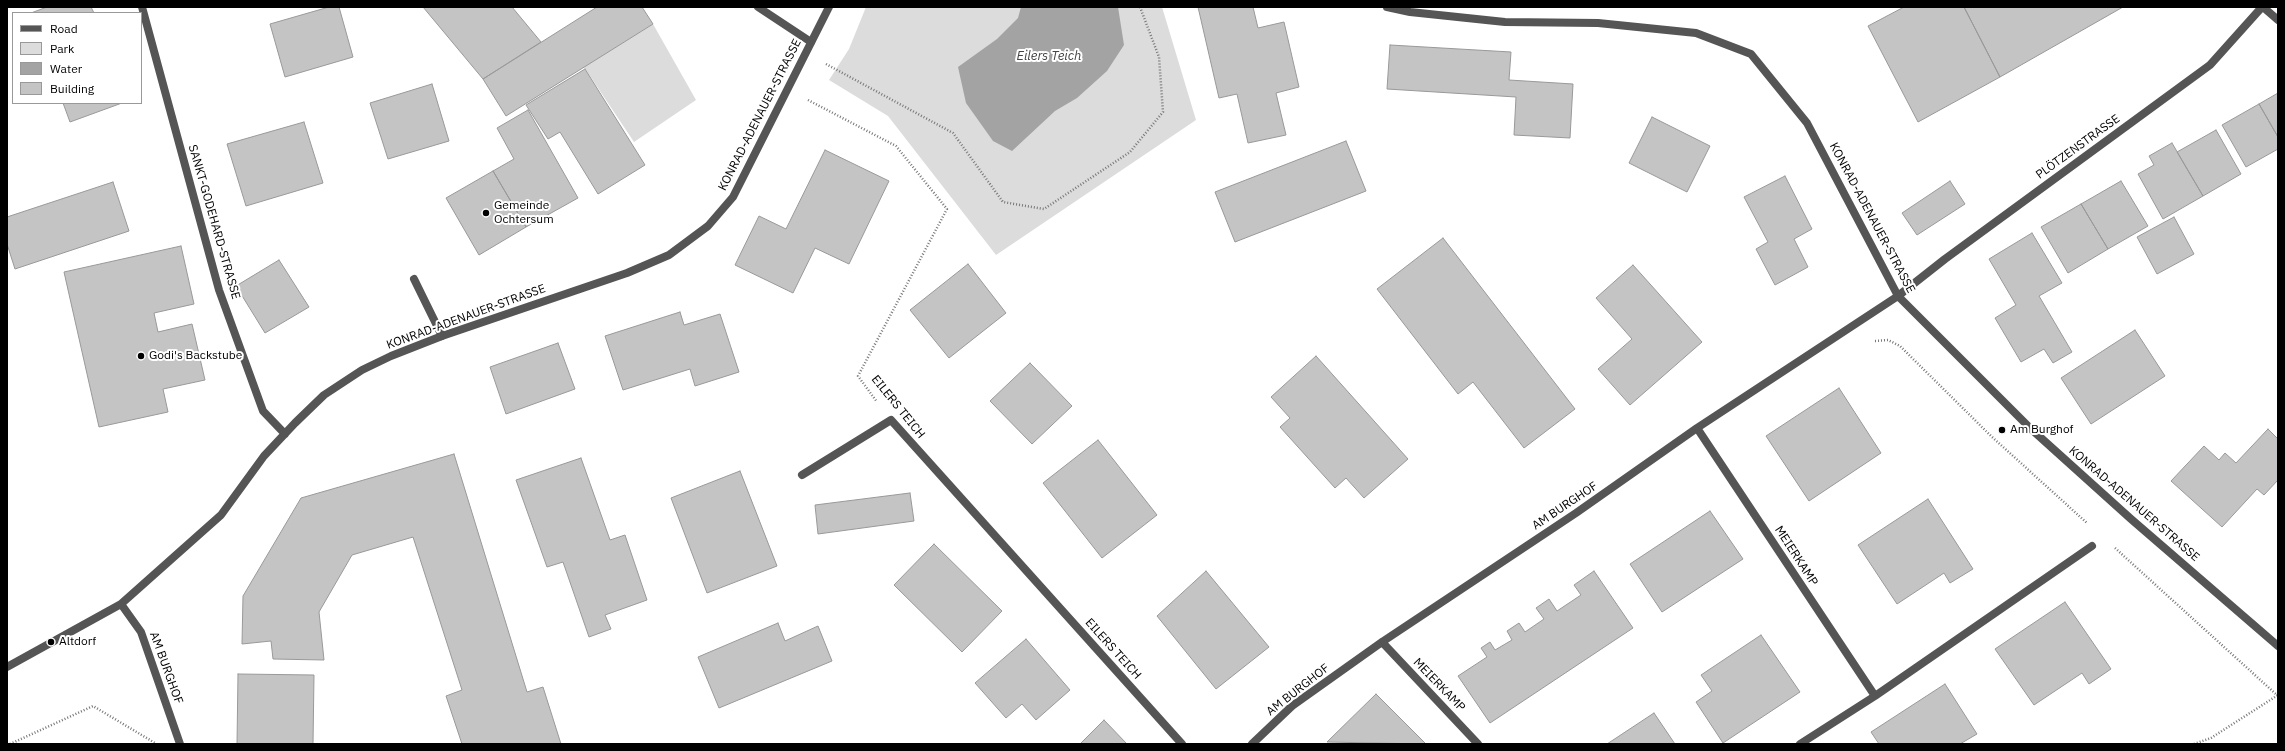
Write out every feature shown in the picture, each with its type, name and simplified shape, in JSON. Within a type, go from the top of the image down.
[{"type":"street","name":"SANKT-GODEHARD-STRASSE","points":[[142,7],[219,290],[263,411],[285,434]]},
{"type":"street","points":[[758,7],[811,42]]},
{"type":"street","name":"KONRAD-ADENAUER-STRASSE","points":[[7,667],[121,604],[221,515],[264,456],[324,395],[362,370],[391,356],[442,336],[627,273],[670,255],[708,226],[733,197],[829,7]]},
{"type":"street","name":"KONRAD-ADENAUER-STRASSE","points":[[1387,7],[1410,12],[1505,22],[1598,23],[1696,33],[1751,54],[1807,123],[1898,296],[2030,428],[2131,520],[2278,646]]},
{"type":"street","name":"PLÖTZENSTRASSE","points":[[1898,296],[1951,254],[2210,66],[2262,7],[2278,20]]},
{"type":"street","points":[[414,280],[442,336]]},
{"type":"street","name":"AM BURGHOF","points":[[1252,744],[1292,706],[1382,642],[1576,513],[1697,428],[1898,296]]},
{"type":"street","points":[[802,475],[891,420]]},
{"type":"street","name":"EILERS TEICH","points":[[891,420],[1182,744]]},
{"type":"street","name":"MEIERKAMP","points":[[1697,428],[1875,696]]},
{"type":"street","points":[[1800,744],[1875,696],[2092,546]]},
{"type":"street","name":"AM BURGHOF","points":[[121,604],[141,632],[180,744]]},
{"type":"street","name":"MEIERKAMP","points":[[1382,642],[1478,744]]},
{"type":"path","points":[[806,53],[953,133],[1003,202],[1044,208],[1130,152],[1163,112],[1159,57],[1140,7]]},
{"type":"path","name":"EILERS TEICH","points":[[788,89],[896,146],[947,209],[858,376],[891,420]]},
{"type":"path","points":[[1873,341],[1888,340],[1900,346],[1991,436],[2093,528]]},
{"type":"path","points":[[2110,544],[2278,695],[2211,738],[2194,744]]},
{"type":"path","points":[[10,744],[93,706],[155,744]]},
{"type":"green space","points":[[866,7],[1162,7],[1196,120],[996,255],[888,116],[829,80],[849,49]]},
{"type":"green space","points":[[653,24],[696,100],[634,142],[584,67]]},
{"type":"water","name":"Eilers Teich","points":[[1021,7],[1118,7],[1124,45],[1107,71],[1077,98],[1055,111],[1012,151],[993,141],[966,103],[958,67],[997,39],[1018,18]]},
{"type":"building","points":[[47,7],[91,7],[94,12],[34,12]]},
{"type":"building","points":[[329,7],[339,7],[353,57],[285,77],[270,24]]},
{"type":"building","points":[[423,7],[512,7],[541,42],[483,79]]},
{"type":"building","points":[[597,7],[642,7],[653,24],[506,116],[483,79]]},
{"type":"building","points":[[1198,7],[1253,7],[1258,28],[1284,22],[1299,87],[1276,93],[1286,135],[1248,143],[1237,94],[1219,98]]},
{"type":"building","points":[[1904,7],[1964,7],[2000,77],[1918,122],[1868,26]]},
{"type":"building","points":[[1964,7],[2123,7],[2000,77]]},
{"type":"building","points":[[1390,45],[1511,52],[1509,80],[1573,84],[1570,138],[1514,135],[1516,97],[1387,89]]},
{"type":"building","points":[[585,69],[645,165],[598,194],[560,132],[548,139],[526,105]]},
{"type":"building","points":[[432,84],[449,141],[388,159],[370,103]]},
{"type":"building","points":[[2278,93],[2278,137],[2259,104]]},
{"type":"building","points":[[63,104],[119,104],[70,122]]},
{"type":"building","points":[[2259,104],[2278,137],[2278,149],[2246,167],[2222,125]]},
{"type":"building","points":[[528,110],[578,198],[526,227],[493,171],[514,159],[497,128]]},
{"type":"building","points":[[1652,117],[1710,146],[1687,192],[1629,163]]},
{"type":"building","points":[[304,122],[323,183],[246,206],[227,144]]},
{"type":"building","points":[[2216,130],[2241,174],[2203,196],[2177,152]]},
{"type":"building","points":[[1346,141],[1366,191],[1235,242],[1215,192]]},
{"type":"building","points":[[2172,143],[2203,196],[2163,219],[2138,174],[2154,165],[2149,156]]},
{"type":"building","points":[[825,150],[889,181],[849,264],[815,248],[793,293],[735,265],[759,216],[786,229]]},
{"type":"building","name":"Gemeinde Ochtersum","points":[[493,171],[526,227],[479,255],[446,198]]},
{"type":"building","points":[[1785,176],[1812,229],[1794,239],[1808,267],[1775,285],[1756,249],[1768,242],[1744,197]]},
{"type":"building","points":[[1950,181],[1965,204],[1917,235],[1902,213]]},
{"type":"building","points":[[2121,181],[2148,226],[2108,249],[2081,204]]},
{"type":"building","points":[[113,182],[129,231],[15,269],[7,244],[7,217]]},
{"type":"building","points":[[2081,204],[2108,249],[2068,273],[2041,227]]},
{"type":"building","points":[[2174,217],[2194,254],[2157,274],[2137,237]]},
{"type":"building","points":[[2032,233],[2062,283],[2039,296],[2072,352],[2053,363],[2044,349],[2021,362],[1995,318],[2016,305],[1989,259]]},
{"type":"building","points":[[1443,238],[1575,409],[1524,448],[1473,382],[1458,394],[1377,289]]},
{"type":"building","name":"Godi's Backstube","points":[[181,246],[194,304],[154,313],[158,332],[192,324],[205,380],[163,389],[168,412],[99,427],[64,272]]},
{"type":"building","points":[[279,260],[309,307],[265,333],[236,286]]},
{"type":"building","points":[[968,264],[1006,313],[949,358],[910,310]]},
{"type":"building","points":[[1633,265],[1702,342],[1630,405],[1598,369],[1632,339],[1596,298]]},
{"type":"building","points":[[680,312],[684,325],[720,314],[739,372],[695,386],[690,369],[623,390],[605,336]]},
{"type":"building","points":[[2135,330],[2165,376],[2091,424],[2061,378]]},
{"type":"building","points":[[558,343],[575,389],[506,414],[490,367]]},
{"type":"building","points":[[1316,356],[1408,459],[1364,498],[1346,478],[1335,488],[1280,427],[1290,418],[1271,397]]},
{"type":"building","points":[[1030,363],[1072,406],[1032,444],[990,401]]},
{"type":"building","points":[[1839,388],[1881,453],[1809,501],[1766,436]]},
{"type":"building","points":[[2268,429],[2278,439],[2278,480],[2264,495],[2257,489],[2222,527],[2171,481],[2204,446],[2219,460],[2225,453],[2236,463]]},
{"type":"building","points":[[1098,440],[1157,515],[1102,558],[1043,483]]},
{"type":"building","points":[[454,454],[527,692],[543,687],[561,744],[462,744],[446,696],[462,690],[413,537],[352,555],[319,612],[324,660],[273,659],[271,641],[242,644],[243,596],[301,498]]},
{"type":"building","points":[[581,458],[610,540],[625,535],[647,600],[605,615],[611,629],[589,637],[563,562],[547,567],[516,480]]},
{"type":"building","points":[[740,471],[777,566],[707,593],[671,498]]},
{"type":"building","points":[[910,493],[914,521],[818,534],[815,505]]},
{"type":"building","points":[[1928,499],[1973,569],[1950,583],[1944,573],[1897,604],[1858,545]]},
{"type":"building","points":[[1710,511],[1743,559],[1662,612],[1630,564]]},
{"type":"building","points":[[934,544],[1002,611],[962,652],[894,585]]},
{"type":"building","points":[[1206,571],[1269,647],[1216,689],[1157,616]]},
{"type":"building","points":[[1594,571],[1633,628],[1490,723],[1458,676],[1487,657],[1481,648],[1490,642],[1495,650],[1512,640],[1507,631],[1519,623],[1525,632],[1544,619],[1536,608],[1549,599],[1557,611],[1581,595],[1574,585]]},
{"type":"building","points":[[2065,602],[2111,669],[2089,684],[2082,673],[2034,705],[1995,649]]},
{"type":"building","points":[[778,623],[785,641],[818,626],[832,661],[719,708],[698,657]]},
{"type":"building","points":[[1761,635],[1800,692],[1723,743],[1696,702],[1712,691],[1701,675]]},
{"type":"building","points":[[1026,639],[1070,690],[1036,720],[1022,704],[1006,718],[975,683]]},
{"type":"building","points":[[238,674],[314,675],[313,744],[237,744]]},
{"type":"building","points":[[1945,684],[1977,734],[1960,744],[1879,744],[1871,732]]},
{"type":"building","points":[[1376,694],[1425,743],[1327,742]]},
{"type":"building","points":[[1654,713],[1675,744],[1607,744]]},
{"type":"building","points":[[1104,720],[1127,744],[1080,744]]},
{"type":"place","name":"Gemeinde Ochtersum","points":[[486,213]]},
{"type":"place","name":"Godi's Backstube","points":[[141,356]]},
{"type":"place","name":"Am Burghof","points":[[2002,430]]},
{"type":"place","name":"Altdorf","points":[[51,642]]}]
